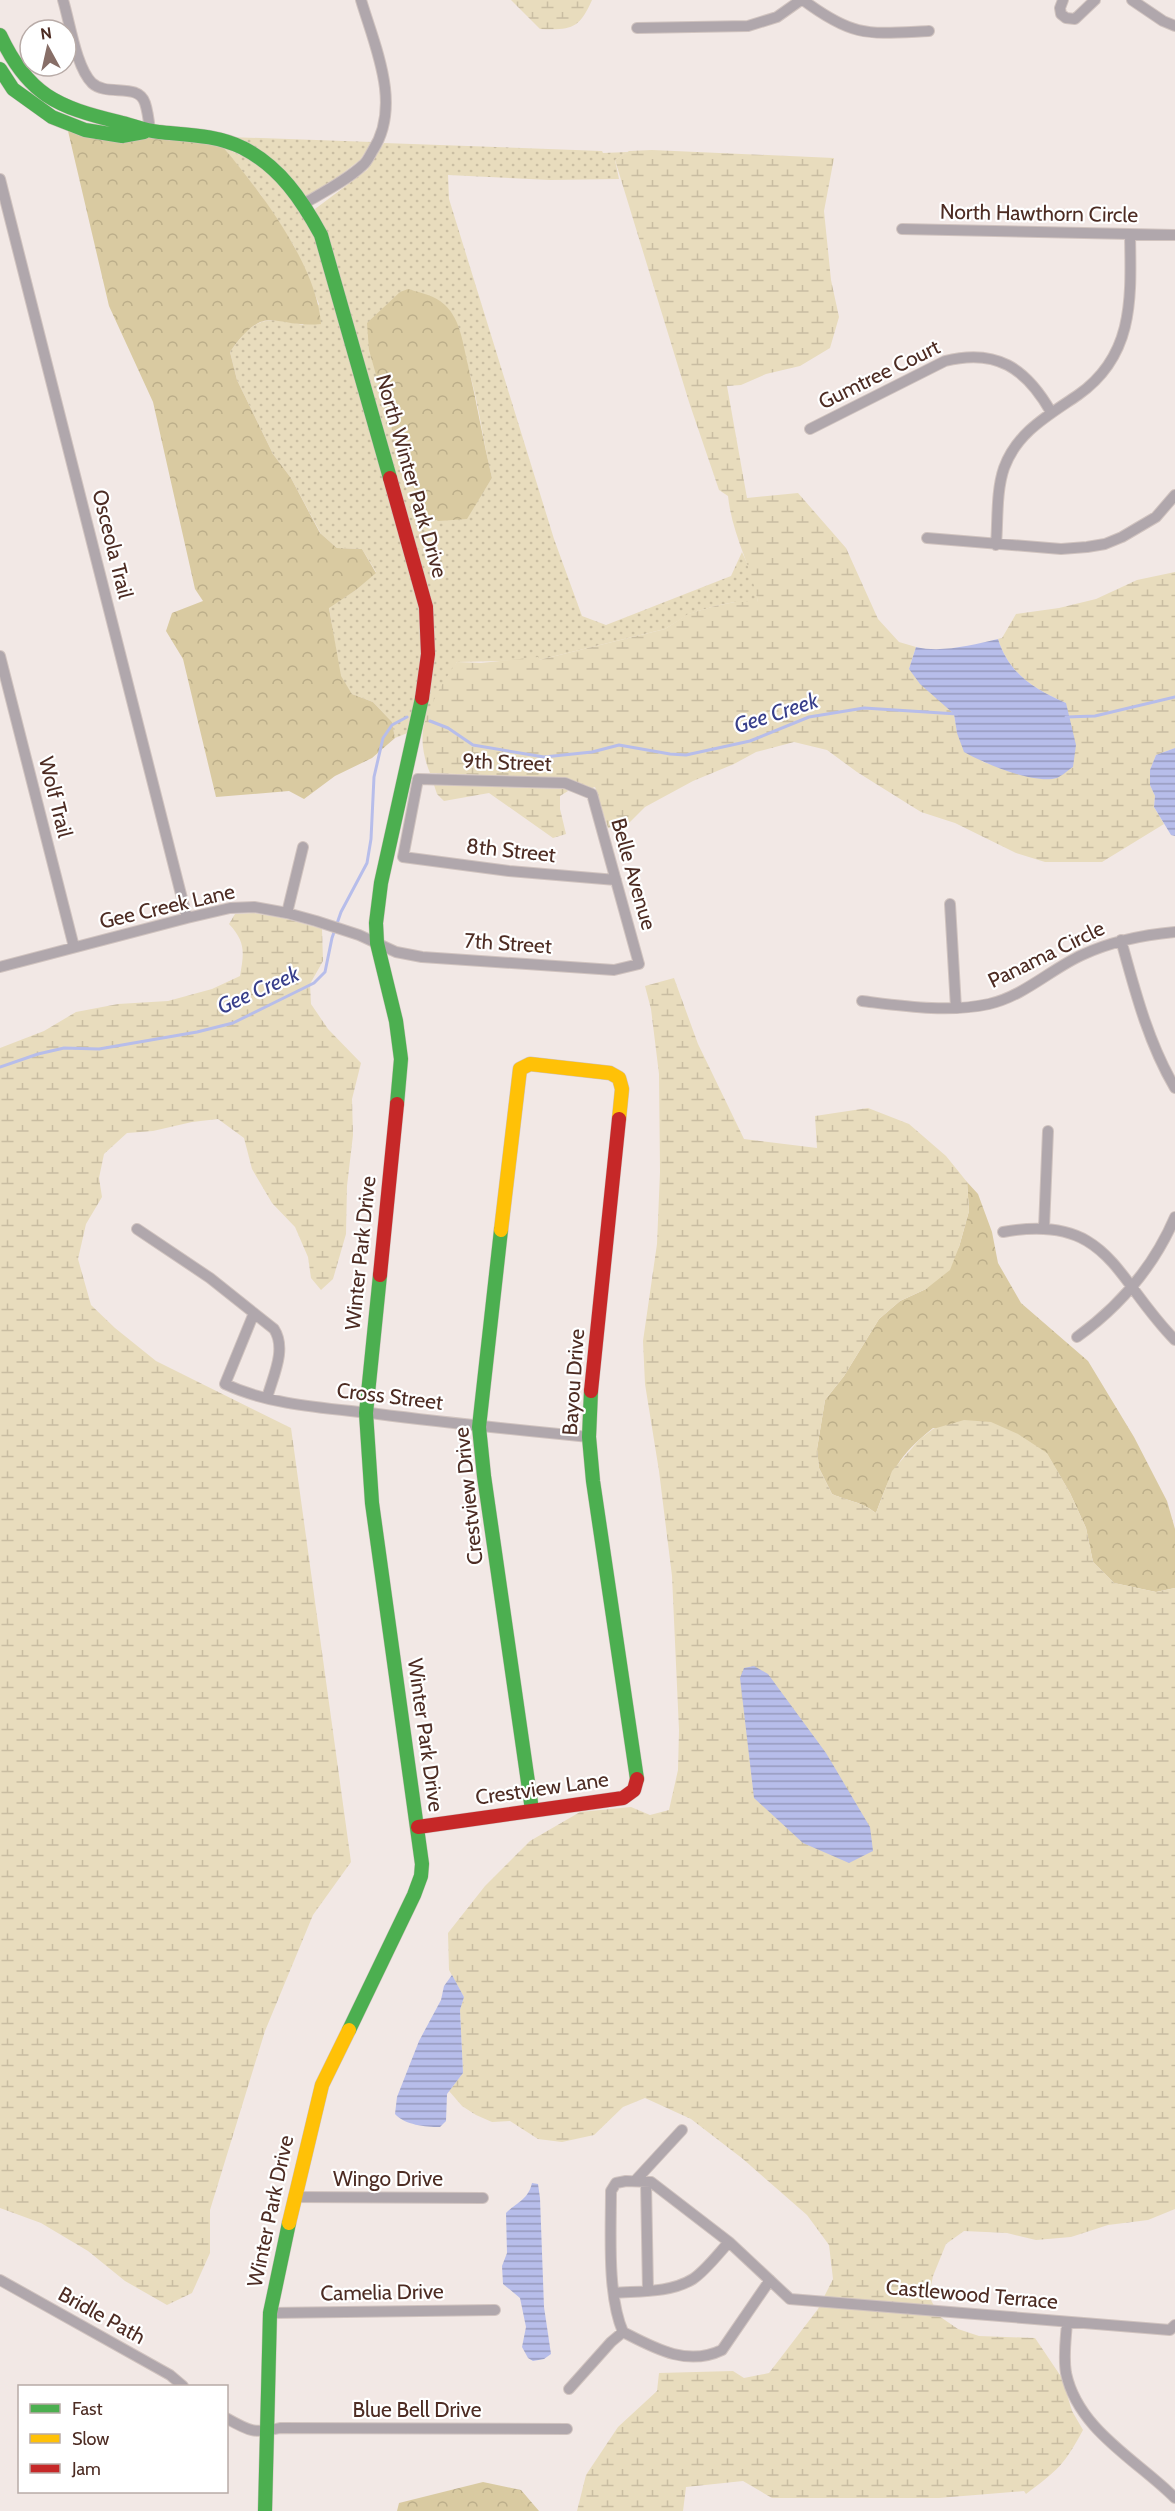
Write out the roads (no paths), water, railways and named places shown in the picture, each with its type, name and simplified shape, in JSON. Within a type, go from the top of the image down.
[{"type":"street","points":[[63,0],[82,68],[94,86],[104,91],[132,92],[141,96],[146,104],[150,131]]},
{"type":"street","points":[[305,203],[364,165],[378,142],[387,112],[382,70],[361,0]]},
{"type":"street","points":[[637,28],[748,26],[777,17],[802,0],[826,17],[852,30],[870,34],[929,31]]},
{"type":"street","points":[[1063,0],[1060,8],[1061,14],[1066,18],[1075,19],[1095,0]]},
{"type":"street","points":[[1132,0],[1162,21],[1175,26]]},
{"type":"street","name":"North Winter Park Drive","points":[[0,35],[8,54],[26,78],[55,103],[98,119],[150,131],[184,133],[226,141],[262,159],[291,184],[305,203],[321,235],[426,607],[428,654],[424,690],[381,883],[376,923],[377,943]]},
{"type":"street","name":"North Winter Park Drive","points":[[0,69],[13,89],[52,117],[85,130],[122,136],[150,131]]},
{"type":"street","name":"Osceola Trail","points":[[0,179],[187,918]]},
{"type":"street","name":"North Hawthorn Circle","points":[[902,229],[1175,235]]},
{"type":"street","points":[[996,545],[1004,467],[1028,431],[1095,381],[1121,343],[1131,293],[1130,234]]},
{"type":"street","name":"Gumtree Court","points":[[810,429],[945,361],[962,357],[983,356],[1000,361],[1029,381],[1040,393],[1051,412]]},
{"type":"street","points":[[927,538],[1061,549],[1105,544],[1156,517],[1175,495]]},
{"type":"street","name":"Wolf Trail","points":[[0,656],[74,947]]},
{"type":"street","name":"9th Street","points":[[403,857],[418,779],[565,783],[592,794]]},
{"type":"street","name":"Belle Avenue","points":[[592,794],[639,964]]},
{"type":"street","points":[[288,913],[303,847]]},
{"type":"street","name":"8th Street","points":[[403,857],[510,871],[616,880]]},
{"type":"street","points":[[950,904],[956,1008]]},
{"type":"street","name":"Gee Creek Lane","points":[[0,967],[187,918],[238,908],[254,907],[288,913],[330,925],[377,943]]},
{"type":"street","name":"Panama Circle","points":[[862,1001],[956,1008],[991,1003],[1026,989],[1082,955],[1121,940],[1175,932]]},
{"type":"street","points":[[1121,940],[1147,1029],[1175,1088]]},
{"type":"street","name":"7th Street","points":[[377,943],[396,952],[422,957],[614,970],[639,964]]},
{"type":"street","name":"Winter Park Drive","points":[[266,2511],[270,2313],[314,2111],[322,2085],[418,1886],[422,1864],[372,1503],[366,1413],[401,1059],[396,1021],[377,943]]},
{"type":"street","name":"Bayou Drive","points":[[519,1069],[530,1064],[610,1073],[619,1078],[622,1089],[590,1404],[589,1437],[593,1481],[638,1776],[634,1790]]},
{"type":"street","name":"Crestview Drive","points":[[519,1069],[479,1427],[532,1810]]},
{"type":"street","points":[[1044,1228],[1048,1131]]},
{"type":"street","points":[[1077,1337],[1104,1318],[1132,1289],[1175,1217]]},
{"type":"street","points":[[1003,1232],[1044,1228],[1071,1233],[1090,1241],[1112,1258],[1132,1289],[1175,1340]]},
{"type":"street","points":[[137,1229],[210,1278],[274,1329],[280,1348],[267,1398]]},
{"type":"street","name":"Cross Street","points":[[254,1313],[225,1384],[245,1393],[310,1406],[479,1427],[589,1437]]},
{"type":"street","name":"Crestview Lane","points":[[418,1827],[623,1798],[634,1790]]},
{"type":"street","points":[[648,2291],[640,2182],[682,2130]]},
{"type":"street","points":[[640,2182],[616,2183],[611,2191],[611,2256],[614,2293],[617,2319],[623,2332],[661,2351],[686,2357],[710,2356],[722,2350],[771,2280]]},
{"type":"street","name":"Castlewood Terrace","points":[[640,2182],[651,2182],[729,2242],[790,2299],[1170,2330],[1175,2325]]},
{"type":"street","name":"Wingo Drive","points":[[294,2197],[483,2198]]},
{"type":"street","points":[[614,2293],[648,2291],[680,2285],[694,2278],[729,2242]]},
{"type":"street","name":"Bridle Path","points":[[0,2280],[170,2375],[182,2385]]},
{"type":"street","name":"Camelia Drive","points":[[270,2313],[495,2310]]},
{"type":"street","points":[[1067,2322],[1066,2372],[1077,2401],[1093,2424],[1112,2444],[1175,2498]]},
{"type":"street","points":[[569,2389],[611,2342],[623,2332]]},
{"type":"street","points":[[228,2419],[248,2430],[266,2431]]},
{"type":"street","name":"Blue Bell Drive","points":[[266,2431],[280,2428],[567,2429]]},
{"type":"water","points":[[998,639],[1009,662],[1024,679],[1043,692],[1066,703],[1076,745],[1073,767],[1057,778],[1023,776],[996,767],[964,752],[957,733],[954,714],[920,684],[909,669],[916,647],[947,649]]},
{"type":"water","points":[[1175,748],[1175,836],[1171,835],[1154,807],[1155,796],[1150,785],[1150,770],[1156,755]]},
{"type":"water","points":[[754,1666],[768,1674],[826,1753],[870,1827],[873,1851],[849,1863],[803,1843],[754,1798],[740,1678],[744,1668]]},
{"type":"water","points":[[452,1975],[464,1997],[460,2010],[463,2073],[447,2094],[446,2121],[440,2127],[416,2125],[404,2121],[395,2114],[397,2097],[419,2041],[441,2000],[444,1986]]},
{"type":"water","points":[[532,2183],[538,2184],[540,2198],[544,2307],[551,2354],[544,2359],[533,2361],[528,2358],[522,2347],[526,2327],[520,2298],[503,2284],[502,2266],[507,2253],[506,2213],[525,2197]]},
{"type":"waterway","name":"Gee Creek","points":[[1066,717],[1095,716],[1175,697]]},
{"type":"waterway","name":"Gee Creek","points":[[430,721],[448,728],[473,745],[544,757],[592,752],[619,745],[686,755],[750,741],[809,717],[864,708],[957,714]]},
{"type":"waterway","name":"Gee Creek","points":[[0,1067],[64,1048],[99,1049],[197,1032],[233,1023],[314,983],[325,972],[332,938],[341,912],[367,863],[371,839],[374,777],[383,738],[392,725],[407,717]]}]
